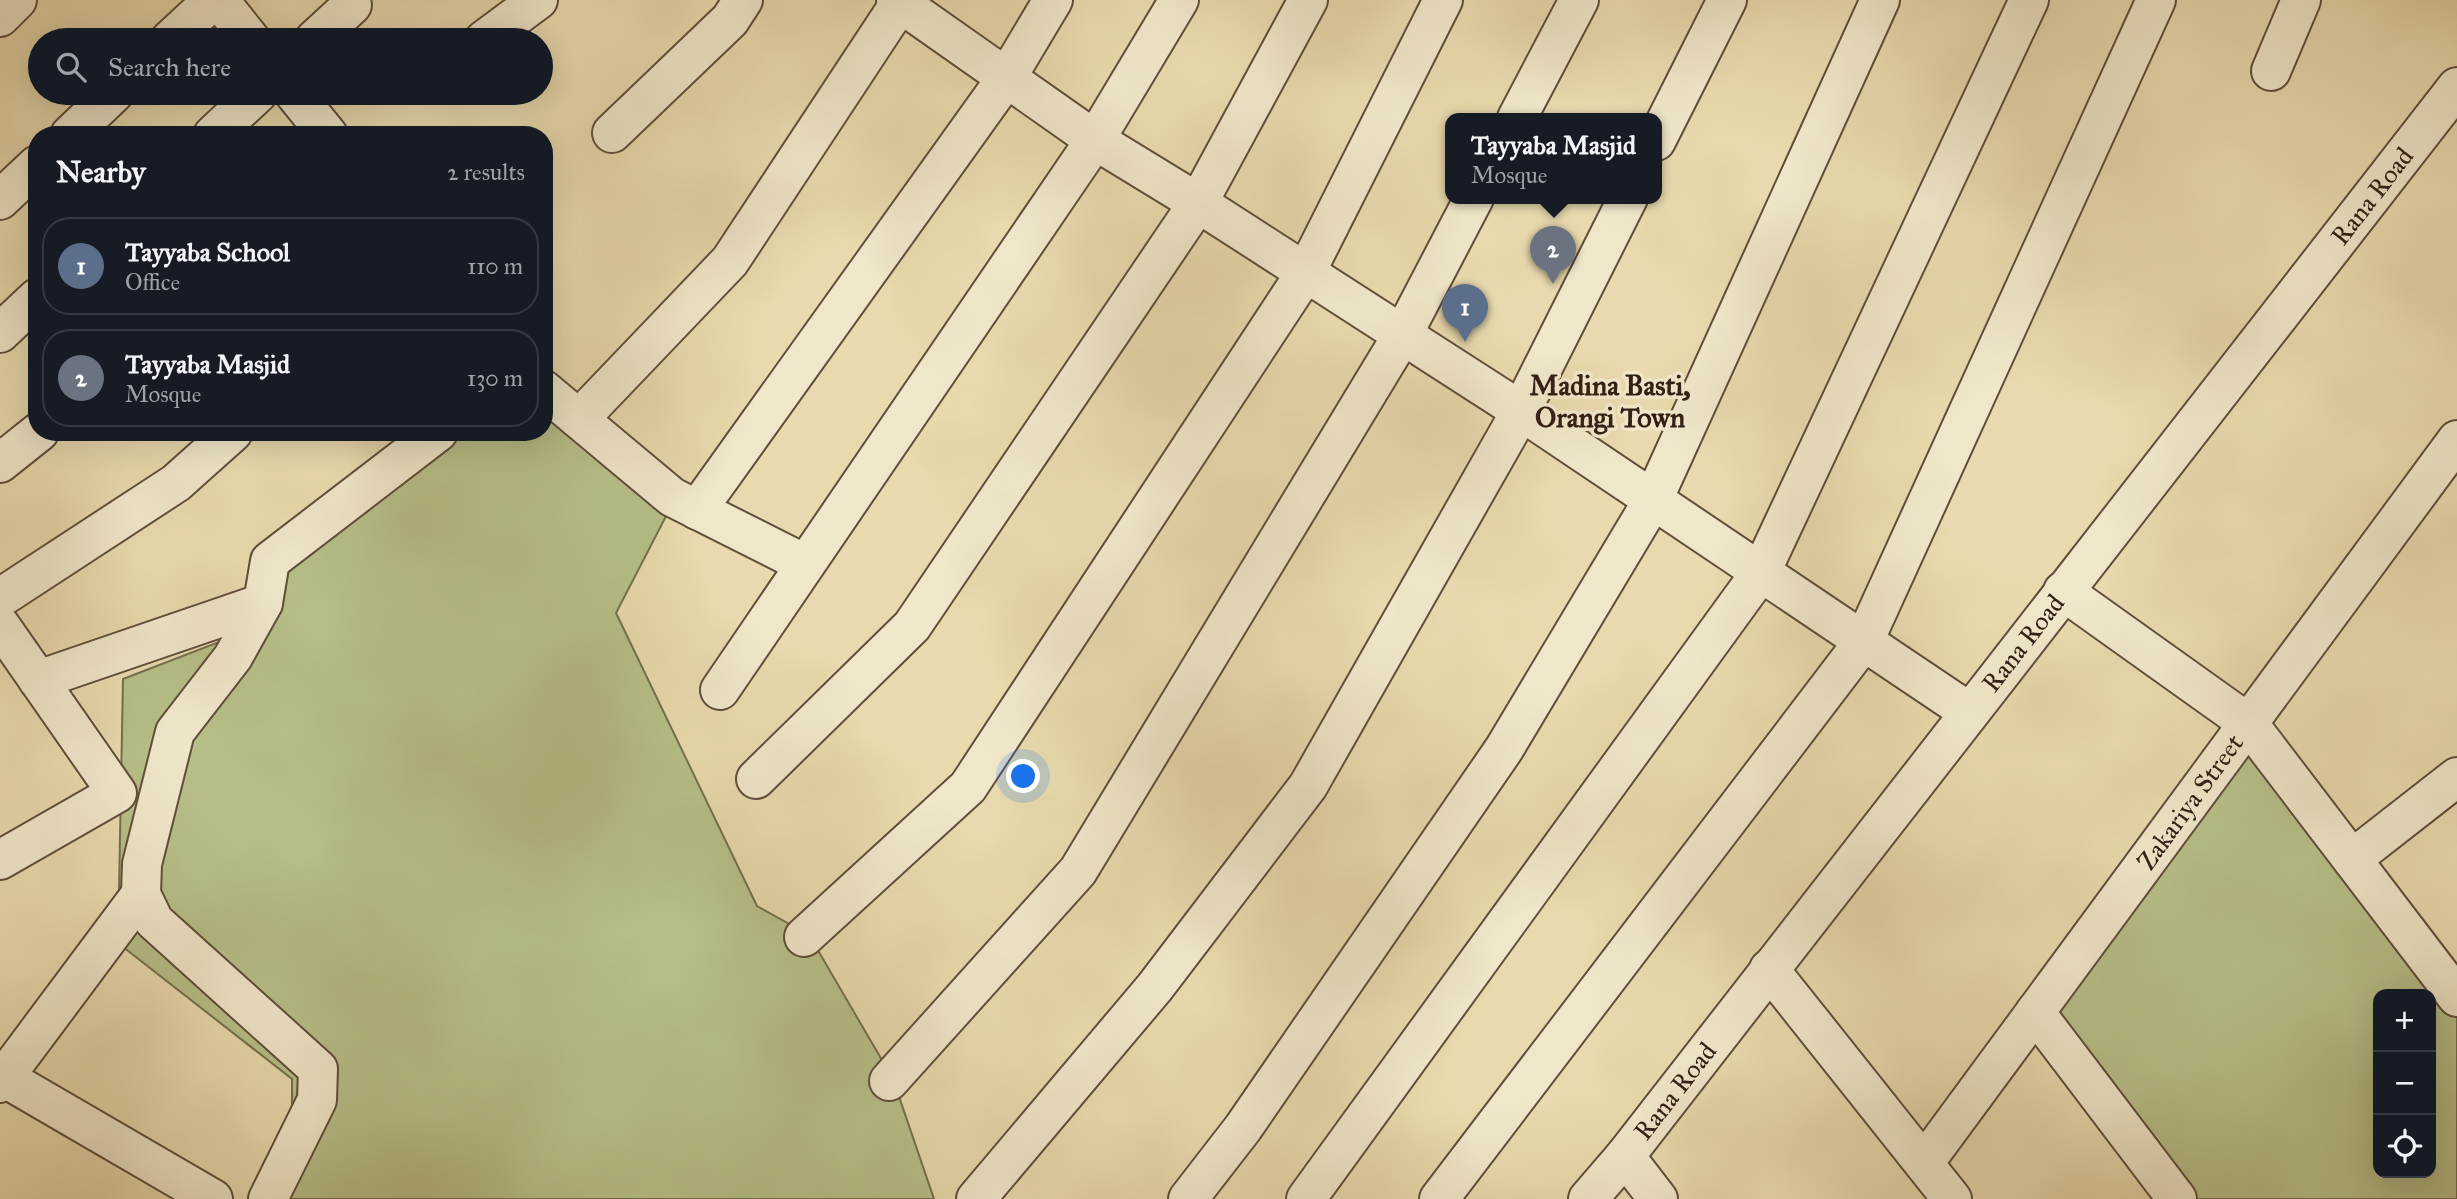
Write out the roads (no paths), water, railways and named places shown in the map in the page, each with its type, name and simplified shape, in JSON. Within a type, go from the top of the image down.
[{"type":"street","points":[[0,17],[18,0]]},
{"type":"street","points":[[184,28],[216,0],[240,28]]},
{"type":"street","points":[[500,28],[538,0]]},
{"type":"street","points":[[612,133],[730,20],[743,0]]},
{"type":"street","points":[[697,510],[1007,77],[1053,0]]},
{"type":"street","points":[[720,690],[1095,140],[1179,0]]},
{"type":"street","points":[[756,779],[912,626],[1198,203],[1308,0]]},
{"type":"street","points":[[804,937],[968,787],[1306,272],[1443,0]]},
{"type":"street","points":[[1520,113],[1579,0]]},
{"type":"street","points":[[1662,129],[1727,0]]},
{"type":"street","points":[[1188,1199],[1243,1128],[1503,749],[1653,500],[1880,0]]},
{"type":"street","points":[[1306,1199],[1761,572],[2029,0]]},
{"type":"street","points":[[1439,1199],[1864,641],[2156,0]]},
{"type":"street","points":[[2271,71],[2301,0]]},
{"type":"street","points":[[579,419],[730,261],[899,1],[1095,140],[1198,203],[1521,411],[1969,712]]},
{"type":"street","points":[[327,28],[352,5]]},
{"type":"street","name":"Rana Road","points":[[1588,1199],[1625,1156],[2457,87]]},
{"type":"street","points":[[79,126],[101,105]]},
{"type":"street","points":[[223,126],[245,105]]},
{"type":"street","points":[[304,105],[321,126]]},
{"type":"street","points":[[0,200],[28,174]]},
{"type":"street","points":[[889,1081],[1078,871],[1402,334],[1471,204]]},
{"type":"street","points":[[976,1199],[1155,988],[1308,786],[1521,411],[1625,204]]},
{"type":"street","points":[[0,333],[28,307]]},
{"type":"street","points":[[553,397],[672,497],[805,564]]},
{"type":"street","name":"Zakariya Street","points":[[1924,1163],[2457,440]]},
{"type":"street","points":[[0,463],[28,441]]},
{"type":"street","points":[[0,598],[176,482],[223,441]]},
{"type":"street","points":[[268,1199],[317,1100],[318,1069],[154,921],[141,894],[142,864],[175,732],[233,657],[262,604],[270,561],[426,441]]},
{"type":"street","points":[[2063,591],[2248,723],[2457,997]]},
{"type":"street","points":[[38,680],[262,604]]},
{"type":"street","points":[[0,625],[117,793],[0,860]]},
{"type":"street","points":[[2352,859],[2457,777]]},
{"type":"street","points":[[141,894],[2,1081],[167,1188],[213,1199]]},
{"type":"street","points":[[1769,969],[1952,1199]]},
{"type":"street","points":[[2035,1012],[2177,1199]]},
{"type":"street","points":[[1625,1156],[1658,1199]]},
{"type":"place","name":"Tayyaba Masjid","points":[[1553,284]]},
{"type":"place","name":"Tayyaba School","points":[[1465,342]]},
{"type":"district","name":"Madina Basti, Orangi Town","points":[[1610,401]]}]
